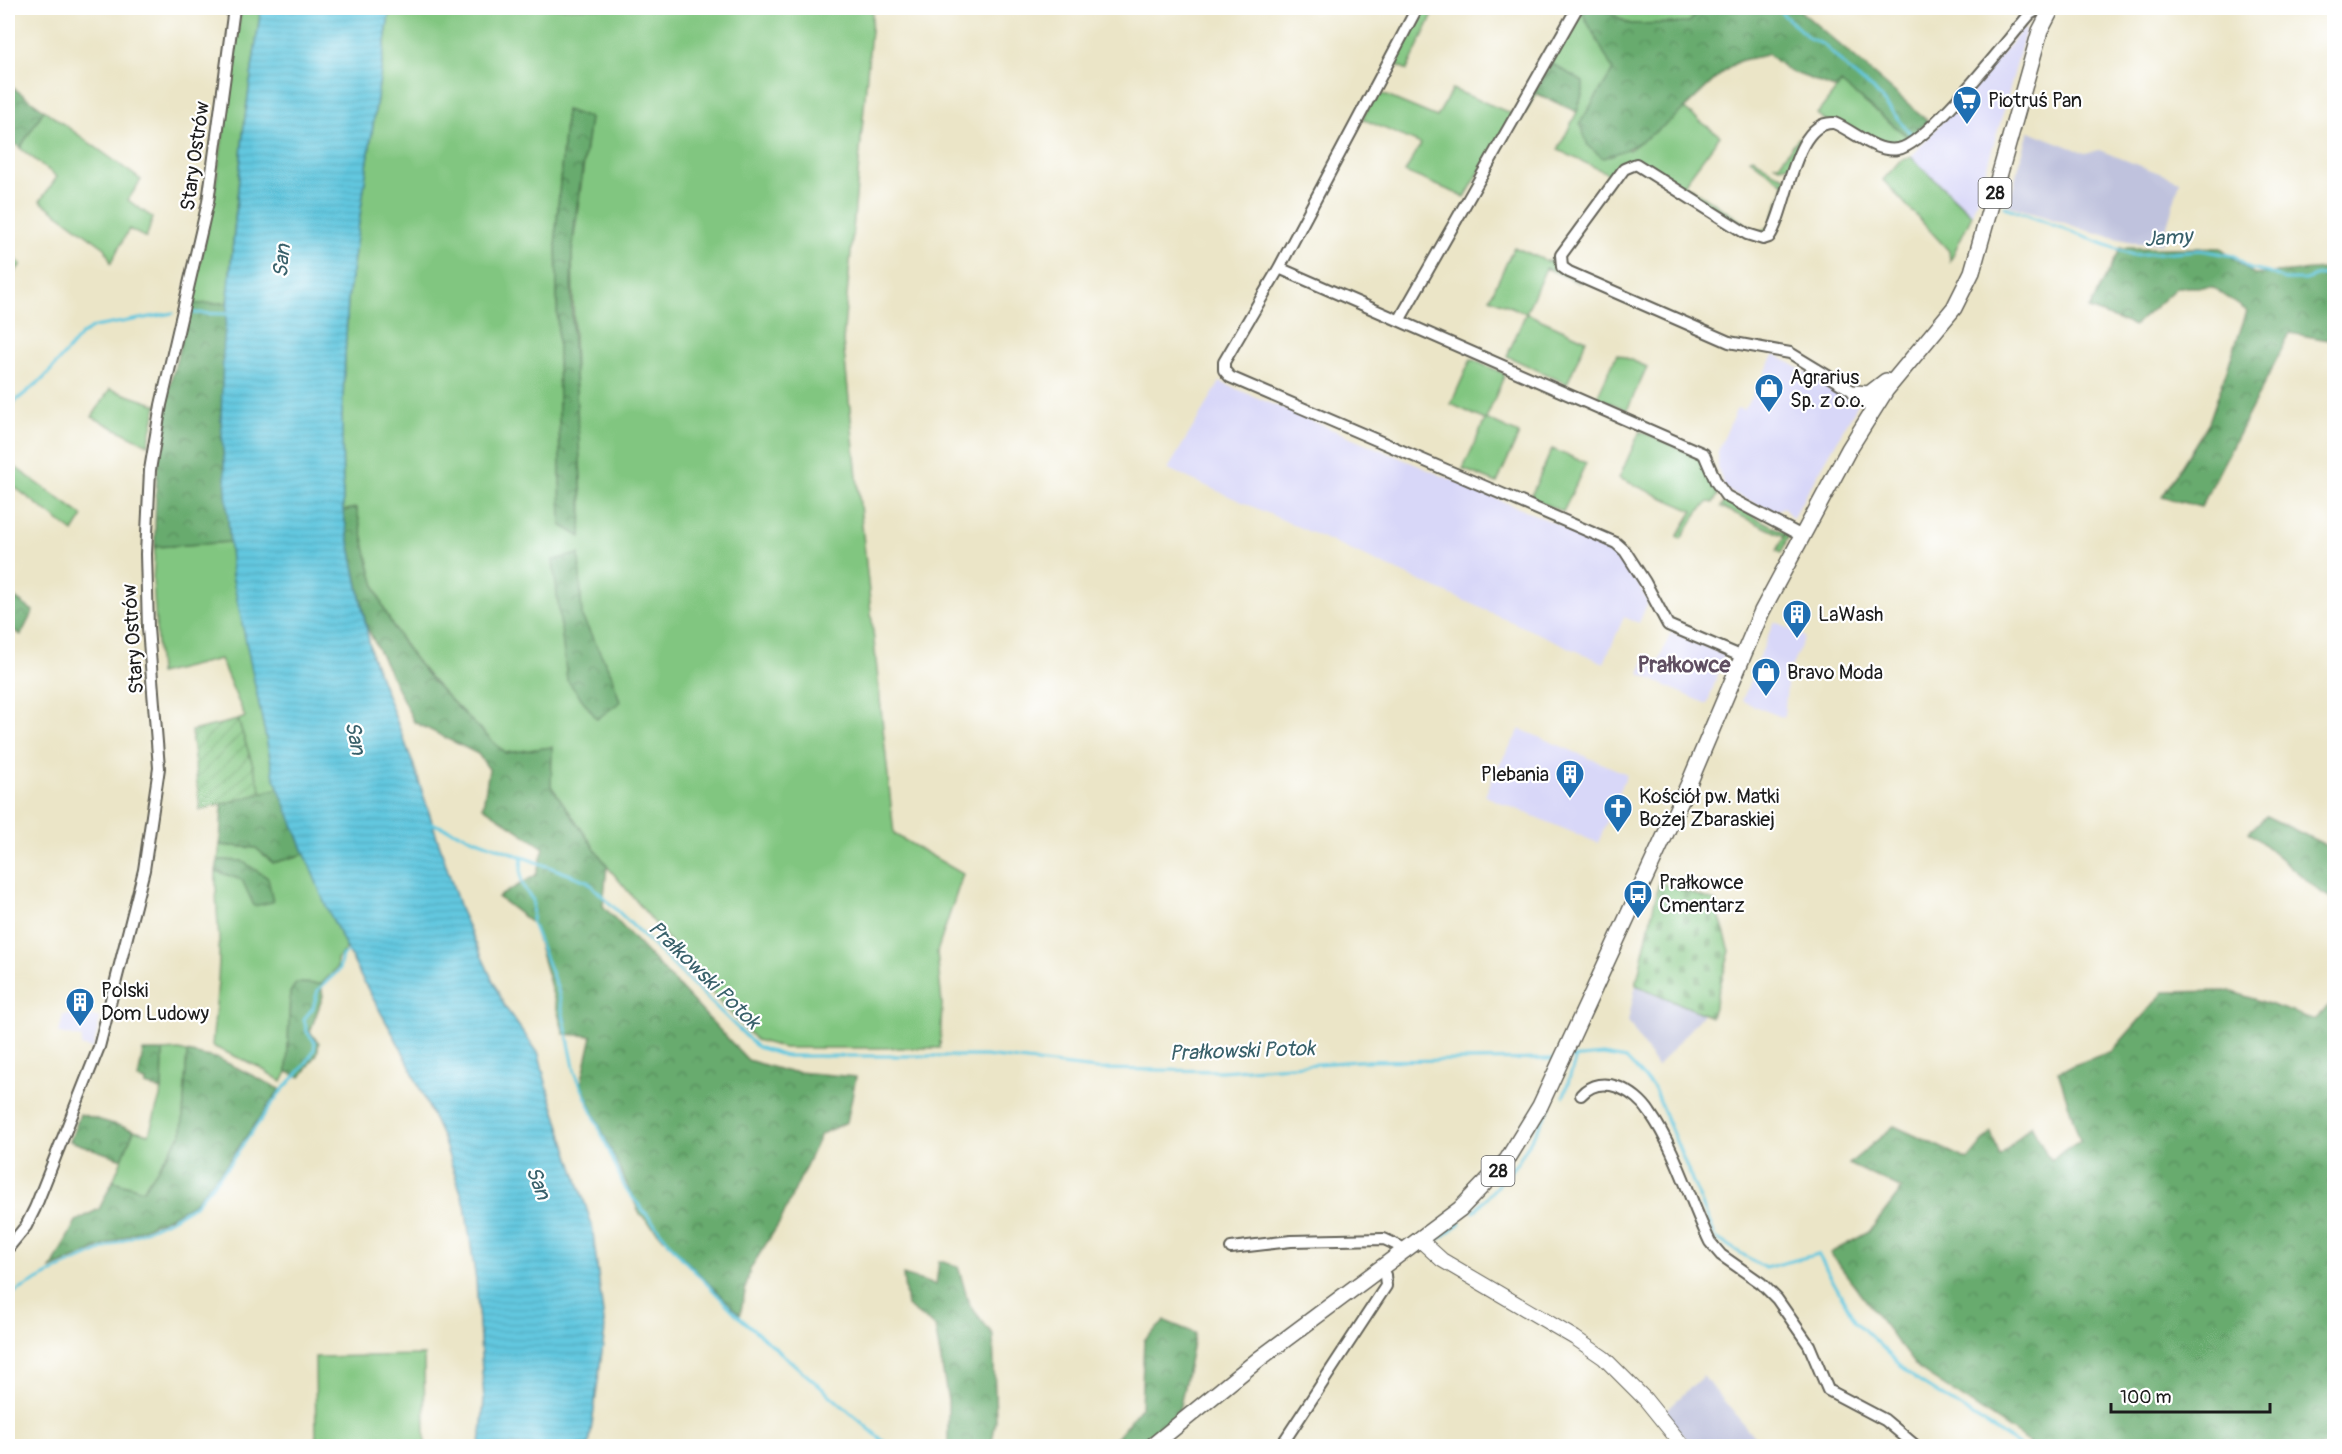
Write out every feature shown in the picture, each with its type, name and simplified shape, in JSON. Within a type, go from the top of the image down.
[{"type":"main road","name":"28","points":[[1152,1446],[1206,1400],[1460,1209],[1497,1172],[1523,1137],[1551,1082],[1690,781],[1772,591],[1872,410],[1907,363],[1954,308],[1972,272],[2040,31],[2052,8]]},
{"type":"main road","points":[[1856,393],[1869,394],[1907,363]]},
{"type":"street","name":"Stary Ostrów","points":[[8,1248],[26,1226],[35,1208],[99,1047],[144,870],[159,768],[148,628],[146,554],[150,470],[161,405],[208,202],[234,8]]},
{"type":"street","points":[[1417,8],[1279,268],[1224,362],[1226,374],[1616,543],[1640,574],[1668,625],[1743,657]]},
{"type":"street","points":[[1400,319],[1577,8]]},
{"type":"street","points":[[1872,410],[1856,393],[1790,353],[1729,342],[1569,272],[1563,267],[1561,255],[1618,176],[1629,165],[1642,166],[1747,234],[1763,239],[1772,232],[1803,144],[1819,126],[1834,123],[1872,144],[1898,149],[1910,145],[1936,122],[2030,14],[2040,8]]},
{"type":"street","points":[[1279,268],[1704,454],[1716,482],[1726,496],[1802,536]]},
{"type":"street","points":[[1581,1095],[1592,1086],[1606,1084],[1622,1089],[1642,1104],[1660,1130],[1710,1242],[1721,1255],[1761,1282],[1777,1299],[1809,1345],[1828,1390],[1885,1420],[1916,1446]]},
{"type":"street","points":[[1231,1248],[1291,1241],[1384,1239],[1399,1246],[1404,1252]]},
{"type":"street","points":[[1420,1240],[1442,1260],[1568,1333],[1604,1358],[1645,1399],[1683,1446]]},
{"type":"street","points":[[1281,1446],[1386,1286],[1385,1275],[1381,1269]]},
{"type":"shaded area","points":[[2023,29],[2026,29],[2005,107],[1972,215],[1911,157]]},
{"type":"shaded area","points":[[2029,131],[2085,153],[2099,150],[2180,181],[2162,243],[2136,243],[2092,232],[2008,205]]},
{"type":"shaded area","points":[[1775,354],[1858,404],[1792,519],[1784,507],[1773,512],[1725,489],[1718,468],[1718,451],[1737,408],[1744,410]]},
{"type":"shaded area","points":[[1220,382],[1611,547],[1639,584],[1648,602],[1639,623],[1624,617],[1604,663],[1168,469]]},
{"type":"shaded area","points":[[1774,621],[1805,637],[1788,674],[1784,718],[1742,701]]},
{"type":"shaded area","points":[[1671,632],[1725,655],[1707,704],[1639,674],[1644,661],[1657,666]]},
{"type":"shaded area","points":[[1520,729],[1627,774],[1598,843],[1485,796],[1493,776]]},
{"type":"shaded area","points":[[1636,985],[1703,1014],[1657,1067],[1628,1021]]},
{"type":"shaded area","name":"Polski Dom Ludowy","points":[[83,1014],[100,1018],[93,1049],[81,1046],[82,1038],[59,1033],[63,1015]]},
{"type":"shaded area","points":[[1703,1376],[1762,1446],[1691,1446],[1664,1412]]},
{"type":"green space","points":[[241,8],[261,8],[244,124],[227,303],[191,304],[212,210]]},
{"type":"green space","points":[[390,8],[873,8],[843,341],[894,834],[963,874],[937,952],[942,1004],[940,1048],[784,1048],[756,1040],[723,1005],[607,866],[551,786],[552,747],[505,753],[450,700],[417,662],[390,620],[375,587],[356,508],[343,511],[342,416],[348,299]],"holes":[[[566,110],[590,118],[572,253],[575,373],[582,501],[581,536],[561,525],[556,231]],[[578,554],[582,617],[612,676],[567,680]]]},
{"type":"green space","points":[[1420,8],[1434,12],[1407,70],[1393,63]]},
{"type":"green space","points":[[1580,8],[1586,8],[1583,14],[1614,70],[1581,123],[1629,150],[1684,109],[1720,136],[1684,184],[1758,232],[1769,227],[1783,189],[1770,231],[1760,235],[1632,160],[1624,164],[1579,225],[1578,223],[1611,175],[1558,150],[1577,112],[1583,91],[1552,64],[1524,115],[1520,113]]},
{"type":"green space","points":[[1586,8],[1601,8],[1630,24],[1688,23],[1703,8],[1797,8],[1927,120],[1910,138],[1841,83],[1837,89],[1787,70],[1768,54],[1737,62],[1657,131],[1626,149],[1603,158],[1588,146],[1580,123],[1613,70],[1583,14]]},
{"type":"green space","points":[[1601,8],[1703,8],[1688,23],[1630,24]]},
{"type":"green space","points":[[1553,64],[1583,82],[1577,112],[1535,93]]},
{"type":"green space","points":[[1841,83],[1909,138],[1927,120],[1927,125],[1905,144],[1883,145],[1825,120],[1817,114]]},
{"type":"green space","points":[[8,84],[44,110],[20,148],[8,138]]},
{"type":"green space","points":[[1452,89],[1513,114],[1465,197],[1405,172],[1421,144],[1362,119],[1377,92],[1437,117]]},
{"type":"green space","points":[[44,110],[141,180],[128,200],[153,218],[146,238],[129,229],[111,263],[105,248],[40,201],[57,177],[20,148]]},
{"type":"green space","points":[[566,110],[590,118],[577,203],[571,289],[580,466],[581,537],[561,525],[556,231]]},
{"type":"green space","points":[[1799,137],[1802,140],[1790,165],[1780,167],[1773,164],[1779,164]]},
{"type":"green space","points":[[1753,157],[1773,172],[1787,178],[1785,185],[1750,159]]},
{"type":"green space","points":[[1911,157],[1972,215],[1950,261],[1949,251],[1883,180],[1900,161]]},
{"type":"green space","points":[[1562,245],[1556,257],[1558,267],[1580,283],[1546,268],[1526,313],[1490,298],[1514,247],[1549,262]]},
{"type":"green space","points":[[2121,248],[2221,248],[2254,275],[2334,268],[2334,341],[2290,333],[2201,507],[2162,497],[2209,422],[2247,311],[2212,287],[2177,287],[2134,326],[2089,309]]},
{"type":"green space","points":[[8,253],[21,264],[8,281]]},
{"type":"green space","points":[[227,303],[221,421],[230,542],[155,547],[157,475],[163,418],[191,304]]},
{"type":"green space","points":[[1526,313],[1586,340],[1567,384],[1507,356]]},
{"type":"green space","points":[[1617,354],[1647,367],[1627,410],[1597,397]]},
{"type":"green space","points":[[1471,359],[1505,374],[1486,419],[1519,434],[1497,483],[1463,469],[1485,420],[1451,404]]},
{"type":"green space","points":[[110,389],[157,405],[148,445],[92,417]]},
{"type":"green space","points":[[1640,431],[1700,457],[1718,495],[1713,503],[1709,502],[1698,512],[1681,539],[1677,537],[1693,511],[1619,478]]},
{"type":"green space","points":[[1552,449],[1586,463],[1563,512],[1530,498]]},
{"type":"green space","points":[[8,462],[83,516],[73,532],[8,482]]},
{"type":"green space","points":[[1725,501],[1789,535],[1781,553],[1777,551],[1784,536],[1721,507]]},
{"type":"green space","points":[[356,508],[379,597],[402,642],[417,662],[450,700],[505,753],[552,747],[551,786],[607,866],[603,906],[748,1060],[785,1071],[856,1077],[847,1122],[821,1134],[780,1222],[750,1269],[740,1315],[640,1214],[581,1084],[592,1036],[564,1034],[533,924],[498,897],[536,875],[544,848],[483,807],[489,769],[478,754],[414,722],[366,625],[343,511]]},
{"type":"green space","points":[[230,542],[232,575],[279,788],[262,793],[238,720],[245,717],[220,659],[159,674],[153,580],[155,547]]},
{"type":"green space","points":[[579,554],[582,617],[612,676],[620,702],[597,719],[567,680],[553,560]]},
{"type":"green space","points":[[8,593],[33,611],[21,635],[8,627]]},
{"type":"green space","points":[[238,720],[262,793],[200,810],[191,731]]},
{"type":"green space","points":[[279,788],[305,854],[273,863],[256,848],[220,845],[222,804]]},
{"type":"green space","points":[[2266,816],[2334,849],[2334,900],[2322,893],[2249,832]]},
{"type":"green space","points":[[220,845],[256,848],[273,863],[305,854],[347,948],[337,959],[337,968],[321,984],[296,983],[290,993],[287,1072],[282,1082],[259,1067],[212,1046],[219,955],[216,871],[242,880],[242,861],[218,860]]},
{"type":"green space","points":[[218,860],[242,861],[268,878],[273,902],[254,906],[242,880],[216,871]]},
{"type":"green space","points":[[1659,882],[1715,901],[1730,951],[1711,1017],[1636,985]]},
{"type":"green space","points":[[296,983],[321,984],[323,996],[310,1032],[319,1043],[317,1054],[301,1077],[287,1072],[290,993]]},
{"type":"green space","points":[[2230,991],[2315,1020],[2334,1001],[2334,1446],[2029,1446],[2030,1443],[1917,1368],[1830,1253],[1869,1232],[1902,1189],[1849,1164],[1894,1126],[1968,1160],[1991,1132],[2000,1157],[2031,1125],[2050,1160],[2080,1141],[2058,1071],[2112,1051],[2164,992]]},
{"type":"green space","points":[[143,1051],[163,1051],[162,1090],[145,1085],[146,1081],[138,1079]]},
{"type":"green space","points":[[163,1051],[187,1052],[182,1133],[143,1190],[113,1181],[134,1130],[149,1134],[162,1090]]},
{"type":"green space","points":[[187,1052],[219,1059],[280,1089],[226,1165],[193,1204],[168,1218],[51,1269],[76,1221],[99,1209],[113,1181],[143,1190],[182,1133]]},
{"type":"green space","points":[[80,1114],[134,1130],[122,1159],[70,1141]]},
{"type":"green space","points":[[939,1261],[958,1266],[969,1304],[993,1335],[996,1421],[991,1446],[948,1446],[948,1401],[935,1327],[907,1306],[903,1275],[936,1285]]},
{"type":"green space","points":[[1165,1321],[1195,1333],[1179,1411],[1140,1446],[1110,1446],[1141,1407],[1144,1340]]},
{"type":"green space","points":[[424,1355],[425,1446],[316,1446],[315,1357]]},
{"type":"water","name":"San","points":[[261,8],[390,8],[348,299],[342,416],[343,511],[372,656],[414,766],[461,911],[505,1007],[539,1054],[547,1087],[592,1225],[605,1330],[589,1446],[480,1446],[484,1400],[476,1281],[465,1205],[443,1139],[404,1054],[361,977],[325,904],[274,777],[232,575],[221,421],[223,351],[244,124]]},
{"type":"waterway","name":"Jamy","points":[[1776,8],[1809,38],[1824,45],[1857,78],[1873,89],[1910,133]]},
{"type":"waterway","name":"Jamy","points":[[2005,207],[2133,255],[2200,250],[2235,256],[2250,269],[2269,273],[2285,280],[2305,280],[2318,275],[2334,274]]},
{"type":"waterway","points":[[8,407],[44,378],[82,334],[94,327],[173,313]]},
{"type":"waterway","points":[[191,313],[229,314]]},
{"type":"waterway","name":"Prałkowski Potok","points":[[431,823],[587,881],[757,1047],[785,1056],[985,1056],[1096,1069],[1221,1071],[1358,1061],[1556,1059]]},
{"type":"waterway","points":[[522,857],[522,880],[525,890],[533,900],[532,923],[558,990],[575,1072],[625,1188],[682,1258],[738,1316],[889,1446]]},
{"type":"waterway","points":[[8,1296],[58,1269],[170,1220],[195,1205],[228,1166],[279,1094],[305,1065],[314,1050],[315,1042],[307,1032],[304,1019],[313,1008],[318,990],[339,970],[342,955],[351,951]]},
{"type":"waterway","name":"Prałkowski Potok","points":[[1569,1058],[1603,1055],[1626,1059],[1654,1088],[1716,1238],[1765,1268],[1818,1254],[1856,1322],[1915,1379],[2020,1446]]},
{"type":"waterway","points":[[1564,1096],[1576,1057]]},
{"type":"waterway","points":[[1474,1212],[1518,1162],[1550,1108]]},
{"type":"waterway","points":[[1436,1241],[1460,1223]]},
{"type":"place","name":"Piotruś Pan","points":[[1967,126]]},
{"type":"place","name":"Agrarius Sp. z o.o.","points":[[1769,414]]},
{"type":"place","name":"LaWash","points":[[1797,640]]},
{"type":"place","name":"Bravo Moda","points":[[1766,698]]},
{"type":"place","name":"Plebania","points":[[1570,800]]},
{"type":"place","name":"Kościół pw. Matki Bożej Zbaraskiej","points":[[1618,834]]},
{"type":"place","name":"Prałkowce Cmentarz","points":[[1638,920]]},
{"type":"place","name":"Polski Dom Ludowy","points":[[80,1028]]},
{"type":"district","name":"Prałkowce","points":[[1684,665]]}]
